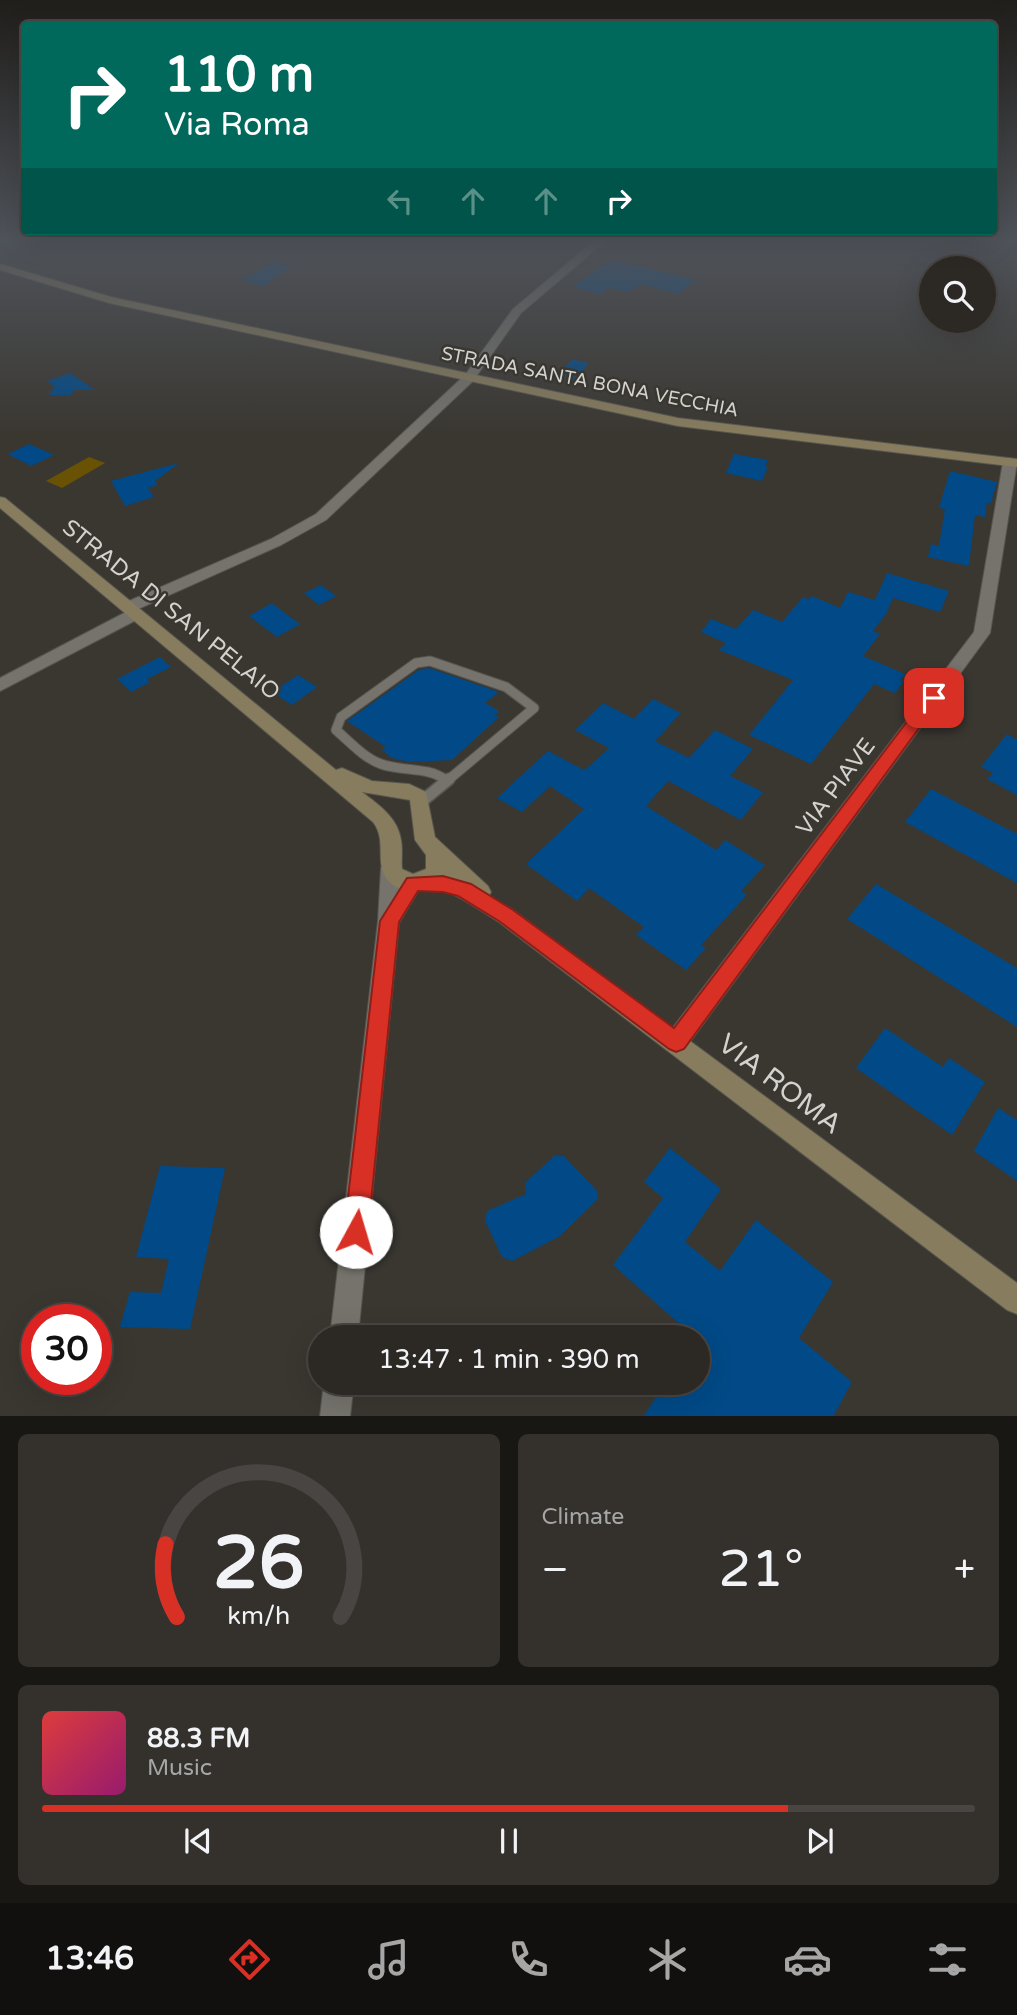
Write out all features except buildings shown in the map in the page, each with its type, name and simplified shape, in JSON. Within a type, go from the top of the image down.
[{"type":"street","name":"STRADA SANTA BONA VECCHIA","points":[[128,304],[678,422],[1014,463]]},
{"type":"street","points":[[0,685],[132,610],[276,542],[321,517],[469,377],[517,311],[525,304]]},
{"type":"street","name":"VIA PIAVE","points":[[676,1042],[982,633],[1014,463]]},
{"type":"street","name":"STRADA DI SAN PELAIO","points":[[0,501],[312,757],[377,794],[380,817]]},
{"type":"street","points":[[377,794],[407,790],[414,793],[421,802],[423,834],[436,853],[439,863],[438,869],[404,897]]},
{"type":"street","points":[[346,1325],[404,897],[391,867],[393,841],[380,817],[377,804],[385,794],[377,794]]},
{"type":"street","name":"VIA ROMA","points":[[436,853],[506,916]]},
{"type":"street","name":"VIA ROMA","points":[[404,897],[455,886],[506,916],[1017,1300]]},
{"type":"street","points":[[335,1416],[337,1395]]},
{"type":"lane","points":[[421,802],[534,708],[506,687],[430,661],[416,663],[341,717],[335,730],[374,761],[407,770],[430,769],[446,780]]},
{"type":"shaded area","points":[[89,457],[105,463],[62,488],[46,481]]},
{"type":"route","points":[[356,1232],[389,921],[413,883],[443,884],[464,890],[506,916],[676,1042],[934,698]]}]
